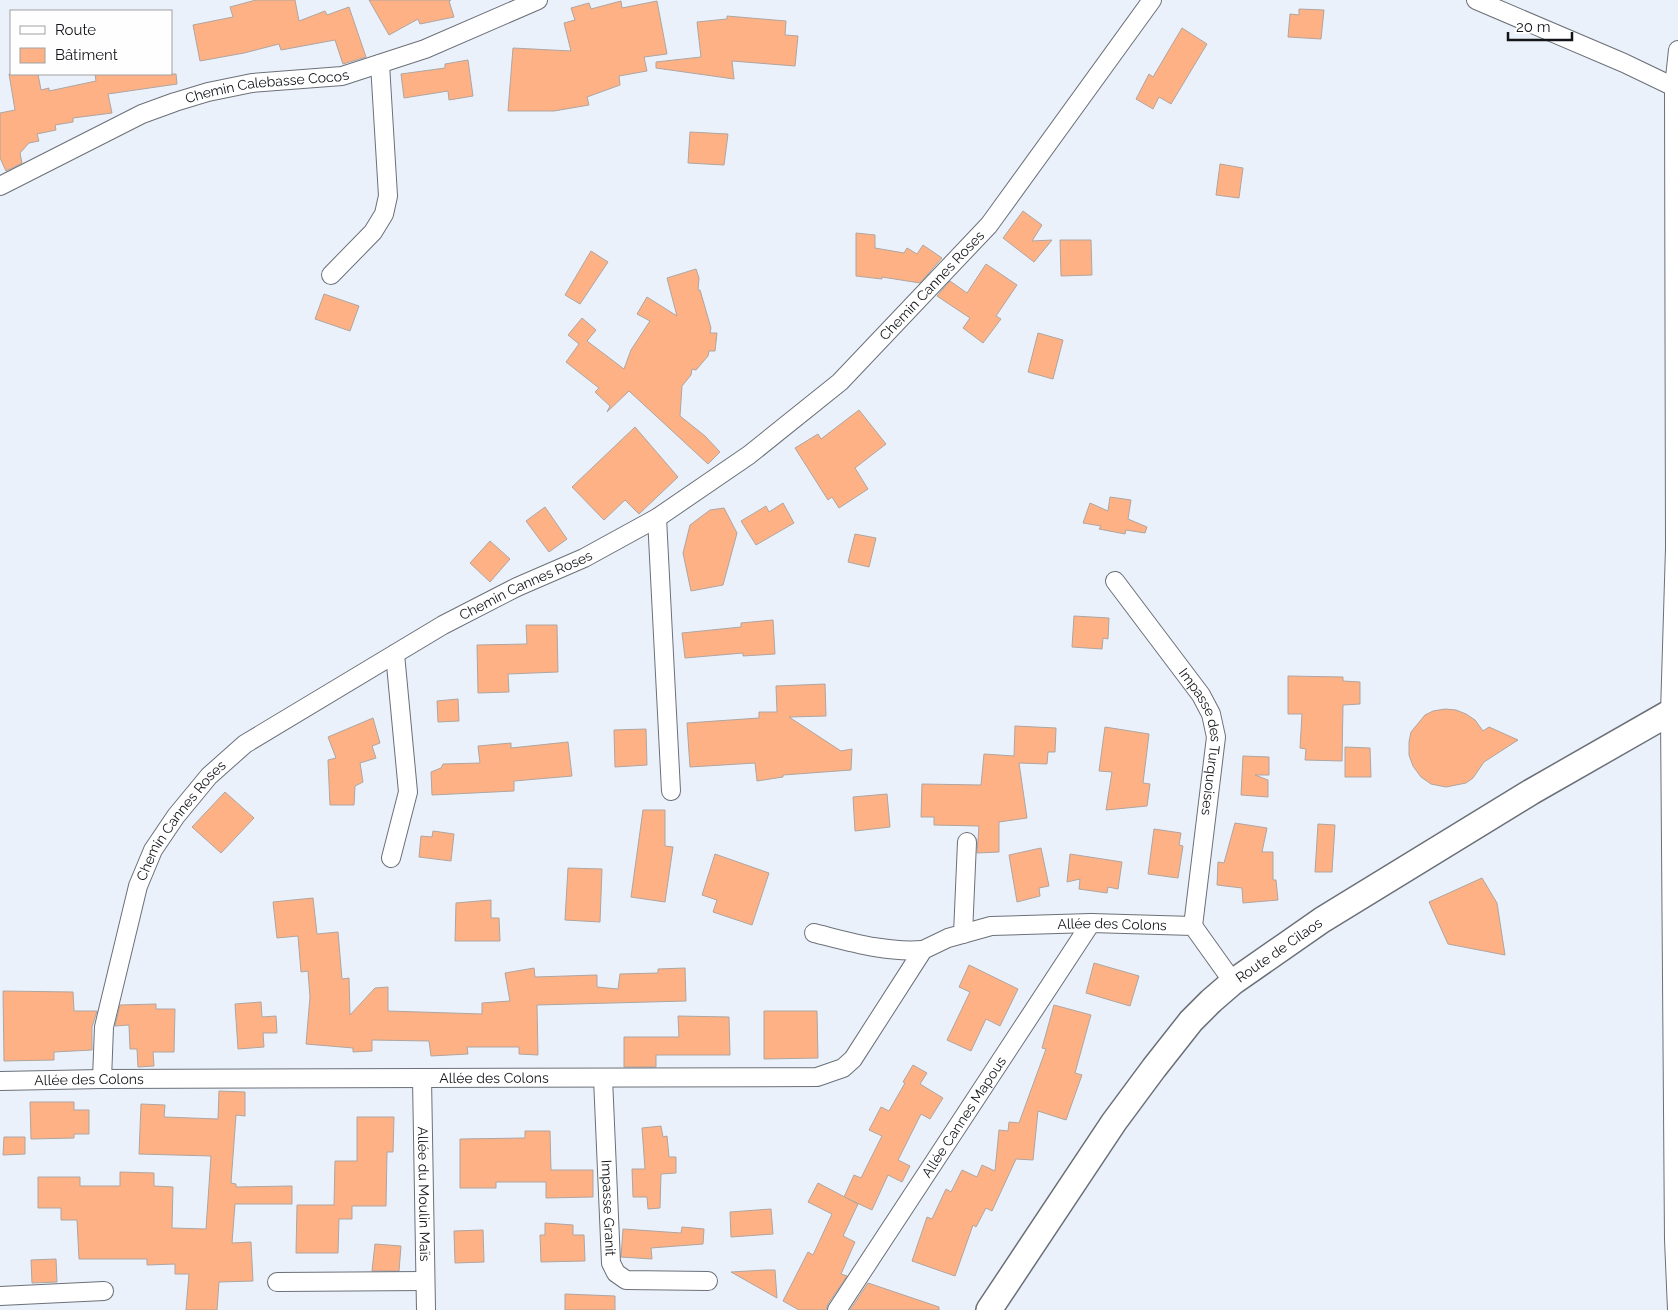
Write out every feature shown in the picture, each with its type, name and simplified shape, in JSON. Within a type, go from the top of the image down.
[{"type":"main road","name":"Route de Cilaos","points":[[989,1310],[1086,1163],[1154,1068],[1191,1021],[1233,982],[1322,920],[1531,792],[1674,711]]},
{"type":"street","name":"Chemin Calebasse Cocos","points":[[0,186],[142,114],[175,102],[208,92],[252,84],[342,76],[425,49],[538,0]]},
{"type":"street","name":"Chemin Cannes Roses","points":[[102,1079],[104,1027],[138,886],[153,850],[176,816],[209,776],[245,744],[478,606],[584,558],[657,518],[749,455],[840,382],[989,225],[1152,0]]},
{"type":"street","points":[[1476,0],[1624,63],[1674,87]]},
{"type":"street","points":[[1677,1310],[1674,1229],[1674,87],[1678,50]]},
{"type":"street","points":[[331,275],[373,232],[384,214],[388,196],[380,64]]},
{"type":"street","points":[[657,518],[671,791]]},
{"type":"street","name":"Impasse des Turquoises","points":[[1114,580],[1202,695],[1211,714],[1216,737],[1194,926]]},
{"type":"street","points":[[391,858],[408,792],[395,654]]},
{"type":"street","points":[[963,934],[967,842]]},
{"type":"street","name":"Allée des Colons","points":[[814,933],[886,950],[905,952],[923,950],[963,934],[991,926],[1091,923],[1194,926]]},
{"type":"street","name":"Allée Cannes Mapous","points":[[836,1310],[1091,923]]},
{"type":"street","points":[[1194,926],[1233,982]]},
{"type":"street","name":"Allée des Colons","points":[[0,1081],[102,1079],[818,1077],[843,1068],[853,1059],[923,950]]},
{"type":"street","name":"Allée du Moulin Maïs","points":[[422,1078],[426,1310]]},
{"type":"street","name":"Impasse Granit","points":[[603,1078],[611,1263],[616,1273],[626,1280],[708,1281]]},
{"type":"street","points":[[277,1282],[426,1281]]},
{"type":"street","points":[[0,1296],[104,1291]]},
{"type":"building","points":[[256,0],[295,0],[299,21],[325,11],[327,15],[349,7],[366,57],[343,64],[335,40],[281,50],[279,44],[200,61],[193,25],[233,17],[230,7]]},
{"type":"building","points":[[369,0],[451,0],[449,1],[454,17],[420,24],[418,19],[389,35]]},
{"type":"building","points":[[621,1],[622,8],[657,1],[667,54],[644,57],[647,71],[619,76],[620,85],[587,97],[589,105],[554,111],[508,111],[513,48],[571,51],[564,23],[575,20],[571,8],[589,3],[591,9]]},
{"type":"building","points":[[1299,9],[1324,10],[1321,39],[1288,37],[1290,14],[1299,15]]},
{"type":"building","points":[[727,16],[786,21],[785,35],[798,36],[795,66],[732,61],[734,79],[656,68],[656,62],[701,57],[697,22],[727,19]]},
{"type":"building","points":[[1182,28],[1207,44],[1171,104],[1159,97],[1153,109],[1136,99],[1149,74],[1153,77]]},
{"type":"building","points":[[468,60],[473,96],[449,100],[448,91],[404,98],[401,74],[445,68],[445,64]]},
{"type":"building","points":[[9,74],[38,75],[41,90],[49,88],[49,91],[96,81],[95,75],[176,74],[177,84],[108,94],[112,113],[73,118],[73,122],[55,125],[56,130],[37,134],[39,141],[29,143],[20,153],[22,163],[6,171],[0,158],[0,113],[15,110]]},
{"type":"building","points":[[690,132],[728,134],[724,165],[688,163]]},
{"type":"building","points":[[1220,164],[1243,168],[1239,198],[1216,195]]},
{"type":"building","points":[[1023,211],[1042,225],[1032,241],[1052,240],[1034,262],[1003,238]]},
{"type":"building","points":[[856,233],[875,235],[875,248],[904,253],[907,248],[917,254],[923,245],[942,258],[920,283],[882,277],[882,279],[856,276]]},
{"type":"building","points":[[1060,240],[1091,240],[1092,275],[1061,276]]},
{"type":"building","points":[[591,251],[608,262],[580,304],[565,295]]},
{"type":"building","points":[[986,264],[1017,285],[996,316],[1001,319],[983,343],[963,328],[970,318],[937,296],[950,281],[967,293]]},
{"type":"building","points":[[696,269],[699,278],[698,290],[700,290],[711,328],[710,333],[717,333],[715,351],[709,351],[708,356],[696,370],[692,369],[691,375],[682,386],[680,416],[705,436],[720,452],[708,464],[629,391],[607,412],[610,406],[595,392],[599,388],[566,362],[579,344],[568,335],[582,318],[596,330],[587,341],[624,369],[631,350],[650,321],[637,314],[647,297],[677,316],[667,278]]},
{"type":"building","points":[[324,294],[359,306],[350,331],[315,319]]},
{"type":"building","points":[[1038,333],[1063,340],[1053,379],[1028,372]]},
{"type":"building","points":[[859,410],[886,444],[855,468],[868,489],[839,508],[832,497],[828,500],[795,448],[818,434],[821,439]]},
{"type":"building","points":[[635,427],[678,477],[639,514],[625,500],[604,520],[572,487]]},
{"type":"building","points":[[1110,497],[1131,500],[1128,519],[1147,527],[1145,533],[1126,530],[1125,534],[1099,529],[1101,526],[1083,523],[1090,503],[1108,511]]},
{"type":"building","points":[[783,503],[794,523],[756,545],[741,521],[766,506],[769,512]]},
{"type":"building","points":[[545,507],[567,539],[549,552],[526,521]]},
{"type":"building","points":[[724,508],[737,533],[723,585],[691,591],[683,553],[690,525],[710,510]]},
{"type":"building","points":[[855,534],[876,538],[869,567],[848,562]]},
{"type":"building","points":[[490,541],[510,559],[490,582],[470,563]]},
{"type":"building","points":[[1074,616],[1109,618],[1108,639],[1103,638],[1102,649],[1072,647]]},
{"type":"building","points":[[773,620],[775,654],[743,656],[743,653],[685,658],[682,633],[741,627],[741,623]]},
{"type":"building","points":[[526,625],[557,625],[558,672],[508,674],[509,692],[478,693],[477,645],[527,644]]},
{"type":"building","points":[[1288,676],[1343,677],[1343,681],[1360,682],[1360,704],[1343,705],[1342,761],[1305,760],[1306,749],[1300,748],[1302,714],[1288,714]]},
{"type":"building","points":[[825,684],[826,716],[789,717],[841,751],[852,749],[851,770],[783,775],[783,777],[757,781],[755,763],[690,767],[687,723],[759,718],[759,712],[777,712],[776,686]]},
{"type":"building","points":[[458,699],[459,721],[438,722],[437,701]]},
{"type":"building","points":[[1456,710],[1466,714],[1475,720],[1483,731],[1489,727],[1518,740],[1484,762],[1473,778],[1466,783],[1446,787],[1431,784],[1421,777],[1413,766],[1409,755],[1409,742],[1411,732],[1425,715],[1433,711]]},
{"type":"building","points":[[373,718],[380,743],[372,746],[376,758],[360,763],[363,782],[355,786],[354,805],[330,805],[328,760],[336,758],[328,737]]},
{"type":"building","points":[[1015,726],[1056,728],[1055,752],[1048,752],[1047,764],[1019,763],[1027,818],[999,822],[999,852],[977,853],[979,826],[934,825],[934,817],[921,817],[922,784],[981,785],[984,754],[1014,756]]},
{"type":"building","points":[[1105,727],[1149,734],[1143,783],[1150,784],[1147,806],[1106,810],[1112,772],[1099,771]]},
{"type":"building","points":[[646,729],[647,765],[615,767],[614,730]]},
{"type":"building","points":[[568,742],[572,776],[514,781],[514,791],[432,795],[431,772],[441,768],[443,764],[480,763],[478,746],[511,743],[511,748]]},
{"type":"building","points":[[1345,747],[1370,748],[1371,777],[1345,777]]},
{"type":"building","points":[[1243,756],[1269,757],[1269,775],[1255,775],[1268,780],[1268,797],[1241,795]]},
{"type":"building","points":[[225,792],[254,818],[221,853],[192,827]]},
{"type":"building","points":[[887,794],[890,827],[855,831],[853,797]]},
{"type":"building","points":[[643,810],[665,810],[665,846],[673,847],[665,902],[631,897]]},
{"type":"building","points":[[1235,823],[1267,828],[1262,852],[1273,852],[1273,880],[1276,880],[1278,900],[1243,903],[1242,888],[1217,885],[1218,862],[1224,863]]},
{"type":"building","points":[[1318,824],[1335,825],[1332,872],[1315,872]]},
{"type":"building","points":[[1154,829],[1181,833],[1179,845],[1183,846],[1178,878],[1148,874]]},
{"type":"building","points":[[433,831],[454,834],[451,861],[419,857],[421,836],[432,837]]},
{"type":"building","points":[[1041,848],[1049,886],[1039,888],[1040,896],[1017,902],[1009,855]]},
{"type":"building","points":[[715,854],[769,873],[752,925],[713,912],[717,900],[702,895]]},
{"type":"building","points":[[1070,854],[1122,862],[1118,889],[1108,887],[1107,893],[1079,889],[1080,879],[1067,882]]},
{"type":"building","points":[[568,868],[602,869],[600,922],[565,920]]},
{"type":"building","points":[[1482,878],[1497,903],[1505,955],[1448,944],[1429,902]]},
{"type":"building","points":[[313,898],[317,934],[338,932],[342,979],[349,978],[350,1015],[375,988],[388,987],[388,1011],[482,1014],[482,1003],[510,1001],[505,973],[534,968],[535,977],[597,975],[597,987],[618,989],[620,974],[658,973],[658,969],[685,968],[686,1001],[537,1005],[538,1055],[519,1054],[519,1047],[467,1047],[468,1054],[431,1056],[429,1041],[372,1040],[372,1051],[353,1052],[353,1048],[306,1044],[310,997],[308,971],[301,972],[298,936],[277,938],[273,902]]},
{"type":"building","points":[[491,900],[491,918],[499,918],[500,941],[455,941],[456,903]]},
{"type":"building","points":[[1094,963],[1139,976],[1130,1006],[1086,993]]},
{"type":"building","points":[[969,965],[1018,989],[1000,1026],[986,1019],[971,1051],[947,1040],[970,992],[959,987]]},
{"type":"building","points":[[3,991],[73,992],[74,1011],[97,1011],[92,1027],[92,1050],[54,1052],[54,1060],[4,1061]]},
{"type":"building","points":[[261,1002],[262,1017],[276,1016],[277,1033],[263,1033],[264,1047],[238,1049],[235,1004]]},
{"type":"building","points":[[156,1004],[156,1009],[175,1009],[174,1052],[153,1052],[154,1066],[138,1067],[137,1049],[130,1049],[129,1025],[115,1026],[120,1005]]},
{"type":"building","points":[[1054,1005],[1091,1015],[1075,1073],[1082,1075],[1066,1120],[1038,1111],[1033,1160],[1016,1159],[992,1211],[986,1208],[976,1227],[973,1225],[955,1276],[912,1261],[927,1217],[932,1219],[946,1189],[951,1192],[962,1170],[977,1177],[982,1165],[995,1171],[999,1130],[1008,1131],[1009,1122],[1019,1123],[1046,1049],[1042,1048]]},
{"type":"building","points":[[764,1011],[817,1011],[818,1058],[764,1059]]},
{"type":"building","points":[[678,1016],[729,1017],[730,1055],[656,1055],[656,1067],[624,1067],[624,1037],[679,1037]]},
{"type":"building","points":[[913,1065],[927,1073],[920,1084],[943,1098],[930,1119],[921,1114],[898,1160],[910,1166],[902,1182],[888,1175],[872,1210],[844,1197],[854,1175],[861,1178],[882,1136],[869,1130],[881,1107],[889,1111]]},
{"type":"building","points":[[219,1091],[245,1092],[245,1116],[236,1115],[231,1183],[236,1184],[236,1187],[292,1186],[292,1204],[235,1204],[232,1243],[251,1242],[253,1281],[219,1282],[217,1310],[186,1310],[189,1274],[175,1274],[175,1264],[147,1265],[147,1259],[79,1259],[77,1220],[61,1220],[61,1208],[38,1208],[38,1177],[80,1177],[80,1186],[120,1186],[120,1172],[154,1173],[154,1186],[173,1187],[172,1228],[206,1229],[211,1156],[139,1154],[141,1104],[165,1105],[164,1117],[218,1119]]},
{"type":"building","points":[[30,1102],[74,1102],[74,1110],[89,1110],[89,1134],[74,1134],[74,1138],[31,1139]]},
{"type":"building","points":[[357,1117],[394,1117],[393,1152],[387,1152],[386,1206],[352,1206],[352,1219],[339,1219],[338,1253],[296,1253],[297,1205],[334,1205],[335,1161],[357,1161]]},
{"type":"building","points":[[661,1126],[663,1137],[667,1136],[669,1157],[676,1157],[676,1173],[661,1174],[660,1208],[648,1209],[647,1197],[633,1197],[632,1169],[645,1169],[642,1128]]},
{"type":"building","points":[[525,1131],[550,1131],[551,1170],[593,1170],[593,1197],[546,1198],[546,1182],[496,1182],[496,1188],[460,1188],[460,1139],[525,1138]]},
{"type":"building","points":[[4,1137],[25,1137],[25,1154],[3,1155]]},
{"type":"building","points":[[818,1183],[858,1204],[843,1236],[855,1242],[841,1274],[847,1276],[826,1310],[799,1310],[783,1301],[808,1252],[813,1255],[832,1214],[808,1202]]},
{"type":"building","points":[[771,1209],[773,1234],[731,1237],[730,1212]]},
{"type":"building","points":[[545,1223],[573,1225],[573,1235],[584,1235],[585,1261],[541,1262],[540,1235],[545,1235]]},
{"type":"building","points":[[682,1227],[704,1229],[703,1244],[651,1248],[652,1259],[621,1257],[623,1229],[681,1233]]},
{"type":"building","points":[[483,1230],[484,1262],[455,1263],[454,1231]]},
{"type":"building","points":[[375,1244],[401,1246],[399,1271],[372,1271]]},
{"type":"building","points":[[56,1259],[57,1282],[32,1283],[31,1260]]},
{"type":"building","points":[[766,1270],[775,1270],[777,1298],[731,1272]]},
{"type":"building","points":[[868,1283],[939,1307],[939,1310],[850,1310]]},
{"type":"building","points":[[565,1294],[615,1296],[615,1310],[565,1310]]}]
